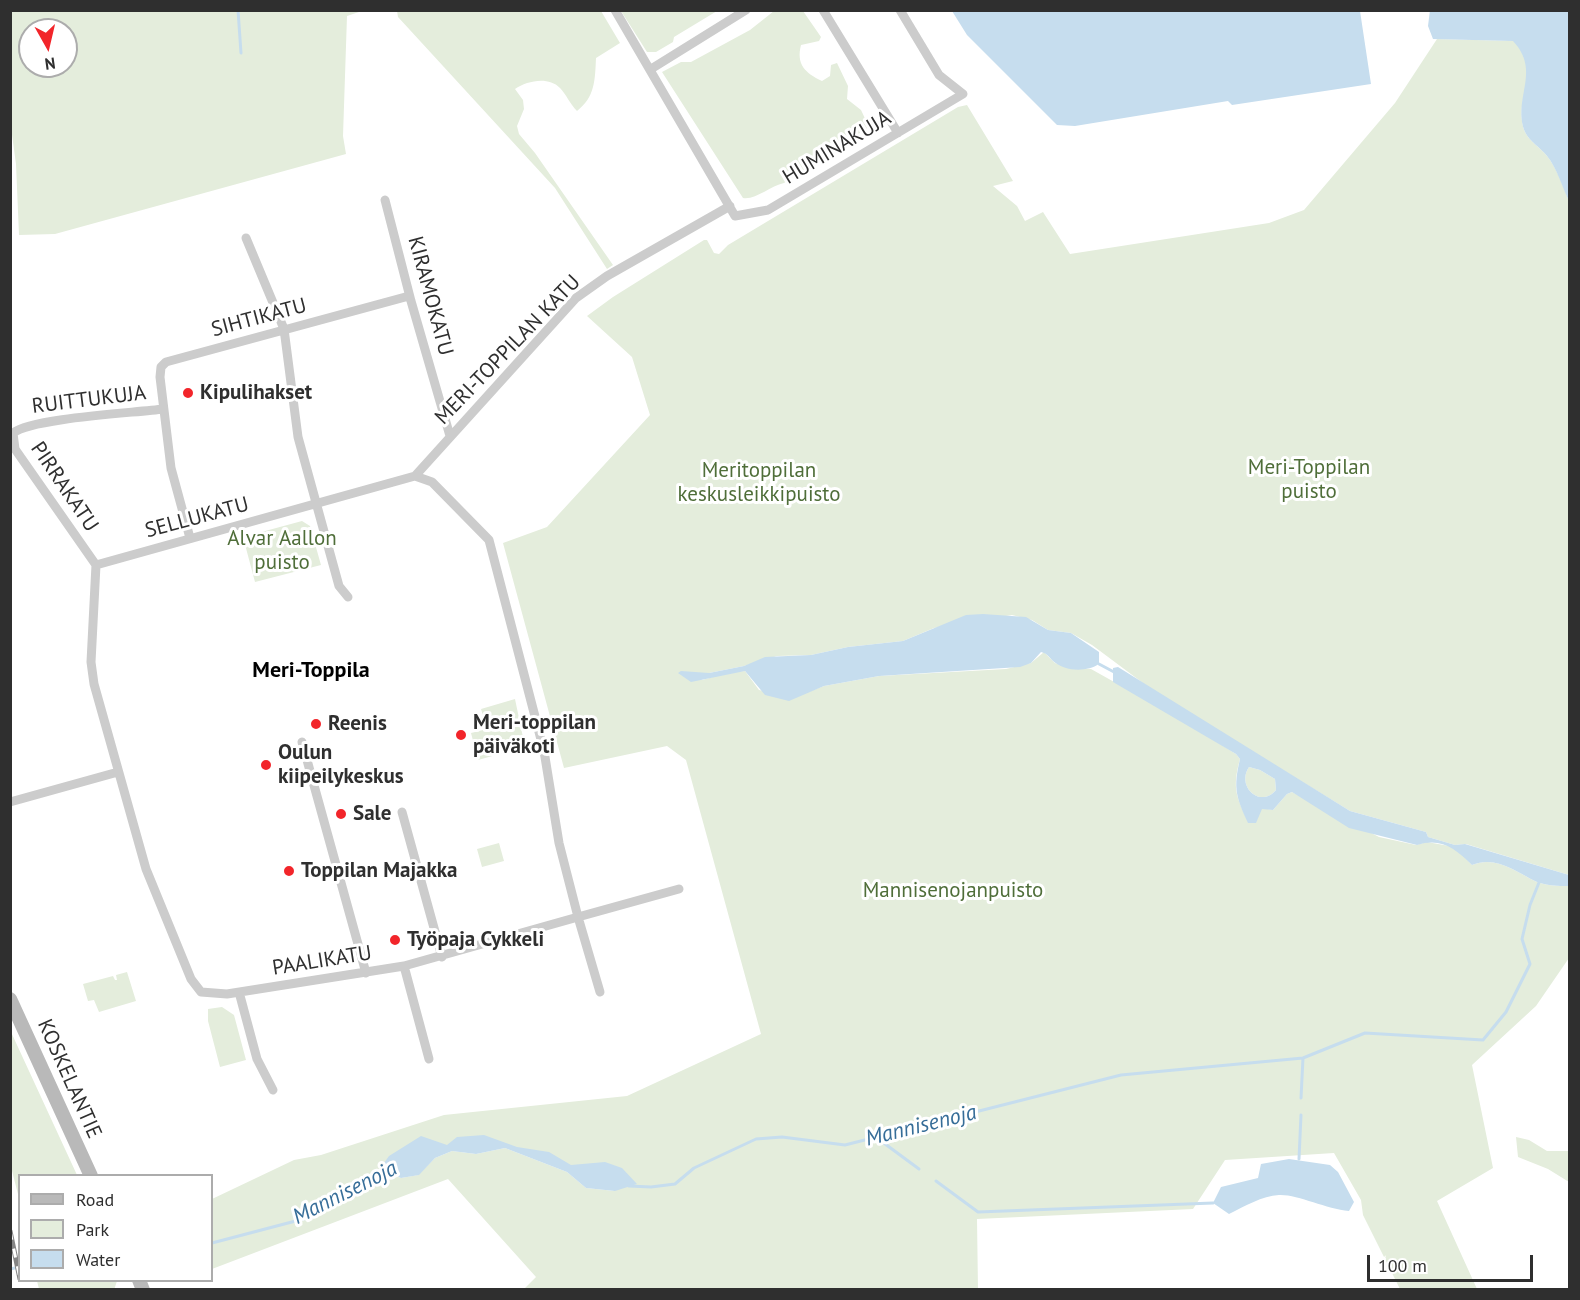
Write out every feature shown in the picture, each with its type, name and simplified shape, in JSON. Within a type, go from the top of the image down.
[{"type":"main road","name":"KOSKELANTIE","points":[[10,999],[90,1174]]},
{"type":"street","points":[[615,10],[730,206]]},
{"type":"street","points":[[651,69],[746,10]]},
{"type":"street","points":[[823,10],[898,133]]},
{"type":"street","name":"HUMINAKUJA","points":[[730,206],[735,216],[768,210],[963,94],[939,75],[900,10]]},
{"type":"street","name":"KIRAMOKATU","points":[[386,200],[409,296],[450,436]]},
{"type":"street","name":"MERI-TOPPILAN KATU","points":[[415,476],[582,294],[632,261],[730,206]]},
{"type":"street","points":[[246,238],[284,329],[298,437],[339,586],[348,597]]},
{"type":"street","name":"SIHTIKATU","points":[[163,409],[160,377],[161,367],[166,362],[409,296]]},
{"type":"street","points":[[163,409],[171,468],[190,538]]},
{"type":"street","name":"RUITTUKUJA","points":[[21,427],[163,409]]},
{"type":"street","name":"PIRRAKATU","points":[[21,427],[13,434],[15,449],[96,565]]},
{"type":"street","points":[[415,476],[432,482],[489,540],[544,751],[560,843],[578,917],[600,992]]},
{"type":"street","name":"SELLUKATU","points":[[96,565],[415,476]]},
{"type":"street","points":[[10,802],[118,772],[91,662],[96,565]]},
{"type":"street","points":[[302,742],[366,973]]},
{"type":"street","name":"PAALIKATU","points":[[118,772],[146,869],[194,984],[207,995],[404,966],[679,889]]},
{"type":"street","points":[[402,812],[442,957]]},
{"type":"street","points":[[404,966],[429,1059]]},
{"type":"street","points":[[239,992],[257,1059],[273,1090]]},
{"type":"green space","points":[[10,11],[362,11],[347,16],[343,136],[346,154],[55,234],[19,235],[16,164],[10,120]]},
{"type":"green space","points":[[397,11],[601,11],[620,43],[596,58],[591,94],[583,106],[577,111],[560,88],[550,82],[531,82],[515,89],[523,100],[524,109],[517,126],[519,134],[535,153],[613,265],[607,269],[555,188],[398,17]]},
{"type":"green space","points":[[621,11],[717,11],[674,37],[673,42],[656,52],[647,52]]},
{"type":"green space","points":[[774,11],[803,11],[821,37],[819,41],[801,45],[800,58],[803,67],[822,81],[830,76],[831,65],[837,63],[848,86],[847,99],[861,110],[869,127],[784,183],[753,197],[743,198],[662,72],[681,62],[691,62],[750,30]]},
{"type":"green space","points":[[1437,39],[1514,41],[1523,53],[1527,64],[1522,108],[1525,132],[1551,161],[1569,201],[1569,875],[1466,844],[1455,845],[1428,837],[1426,832],[1350,811],[1155,692],[1092,645],[1071,633],[1048,630],[1032,620],[1012,615],[934,628],[903,641],[848,647],[811,655],[777,656],[744,666],[709,673],[695,673],[702,680],[731,672],[745,671],[759,690],[795,697],[824,686],[879,676],[1006,669],[1031,663],[1044,652],[1055,663],[1066,667],[1091,669],[1182,720],[1236,754],[1240,759],[1236,778],[1237,792],[1249,823],[1262,808],[1273,810],[1287,794],[1292,792],[1379,837],[1416,845],[1427,842],[1455,847],[1472,865],[1481,862],[1498,863],[1537,882],[1553,886],[1569,886],[1569,958],[1536,1006],[1472,1065],[1493,1168],[1437,1201],[1477,1289],[1400,1289],[1363,1215],[1361,1200],[1334,1153],[1225,1160],[1193,1209],[977,1219],[978,1290],[524,1289],[536,1277],[448,1179],[213,1269],[213,1199],[294,1160],[321,1155],[444,1115],[627,1096],[761,1034],[686,760],[667,746],[564,768],[503,543],[547,527],[650,415],[632,357],[587,316],[704,240],[707,240],[714,253],[719,254],[728,245],[958,107],[967,105],[1013,181],[993,186],[1017,206],[1025,221],[1043,212],[1070,254],[1269,223],[1304,210],[1395,103]],"holes":[[[479,1139],[544,1157],[615,1191],[586,1188],[567,1172],[505,1148],[476,1154],[452,1151],[435,1158],[418,1175],[401,1178],[380,1170]]]},
{"type":"green space","name":"Alvar Aallon puisto","points":[[302,521],[310,526],[321,565],[255,582],[243,537]]},
{"type":"green space","points":[[515,699],[525,747],[478,760],[471,733],[487,729],[481,709]]},
{"type":"green space","points":[[1249,767],[1260,770],[1275,779],[1276,790],[1263,797],[1252,793],[1245,781]]},
{"type":"green space","points":[[499,843],[504,861],[482,867],[477,849]]},
{"type":"green space","points":[[127,972],[136,1001],[99,1012],[94,1000],[88,1001],[83,984],[113,976],[117,980],[116,975]]},
{"type":"green space","points":[[222,1007],[234,1015],[246,1060],[220,1067],[208,1021],[208,1009]]},
{"type":"green space","points":[[11,1032],[77,1174],[18,1174],[18,1194],[11,1167]]},
{"type":"green space","points":[[1516,1137],[1529,1140],[1547,1151],[1569,1151],[1569,1182],[1548,1169],[1518,1157]]},
{"type":"green space","points":[[37,1282],[117,1282],[114,1290],[39,1289]]},
{"type":"water","points":[[1430,10],[1569,11],[1569,201],[1551,161],[1525,132],[1522,108],[1525,64],[1521,52],[1513,41],[1433,39],[1428,26]]},
{"type":"water","points":[[952,11],[1360,11],[1371,84],[1232,105],[1228,101],[1075,126],[1057,125],[967,35]]},
{"type":"water","points":[[966,615],[1026,617],[1048,630],[1071,633],[1099,652],[1099,664],[1094,667],[1070,669],[1058,665],[1047,654],[1041,652],[1031,663],[1020,667],[879,676],[824,686],[789,701],[765,695],[745,671],[691,682],[678,673],[681,671],[709,673],[744,666],[765,657],[811,655],[848,647],[903,641]]},
{"type":"water","points":[[1118,667],[1350,811],[1426,832],[1428,837],[1455,845],[1465,844],[1569,875],[1569,886],[1537,882],[1498,863],[1481,862],[1472,865],[1460,854],[1441,844],[1417,845],[1349,828],[1292,792],[1287,794],[1273,810],[1262,809],[1256,823],[1248,823],[1237,792],[1240,759],[1236,754],[1113,682],[1113,668]],"holes":[[[1249,767],[1260,770],[1275,779],[1276,790],[1263,797],[1252,793],[1245,781]]]},
{"type":"water","points":[[484,1135],[517,1147],[549,1152],[571,1165],[605,1162],[622,1168],[637,1184],[615,1191],[586,1188],[567,1172],[505,1148],[476,1154],[452,1151],[435,1158],[419,1175],[401,1178],[379,1170],[389,1156],[421,1136],[447,1145],[457,1137]]},
{"type":"water","points":[[1289,1159],[1330,1165],[1338,1172],[1354,1202],[1349,1211],[1286,1195],[1266,1197],[1229,1214],[1213,1203],[1221,1187],[1258,1178],[1261,1164]]},
{"type":"waterway","points":[[238,10],[241,53]]},
{"type":"waterway","points":[[1099,664],[1114,672]]},
{"type":"waterway","name":"Mannisenoja","points":[[629,1186],[651,1187],[675,1184],[694,1168],[756,1139],[782,1137],[845,1145],[1121,1075],[1303,1058],[1365,1033],[1483,1040],[1506,1012],[1530,964],[1522,939],[1530,905],[1540,880]]},
{"type":"waterway","points":[[1301,1098],[1303,1058]]},
{"type":"waterway","points":[[1299,1159],[1301,1115]]},
{"type":"waterway","points":[[877,1138],[919,1169]]},
{"type":"waterway","name":"Mannisenoja","points":[[213,1243],[307,1218],[381,1170]]},
{"type":"waterway","points":[[936,1181],[978,1212],[1213,1203]]},
{"type":"waterway","points":[[10,1269],[18,1267]]},
{"type":"railway","points":[[10,1231],[18,1269]]},
{"type":"place","name":"Kipulihakset","points":[[188,393]]},
{"type":"place","name":"Reenis","points":[[316,724]]},
{"type":"place","name":"Meri-toppilan päiväkoti","points":[[461,735]]},
{"type":"place","name":"Oulun kiipeilykeskus","points":[[266,765]]},
{"type":"place","name":"Sale","points":[[341,814]]},
{"type":"place","name":"Toppilan Majakka","points":[[289,871]]},
{"type":"place","name":"Työpaja Cykkeli","points":[[395,940]]},
{"type":"district","name":"Meri-Toppila","points":[[311,671]]},
{"type":"park label","name":"Meri-Toppilan puisto","points":[[1309,480]]},
{"type":"park label","name":"Meritoppilan keskusleikkipuisto","points":[[759,483]]},
{"type":"park label","name":"Mannisenojanpuisto","points":[[953,891]]}]
